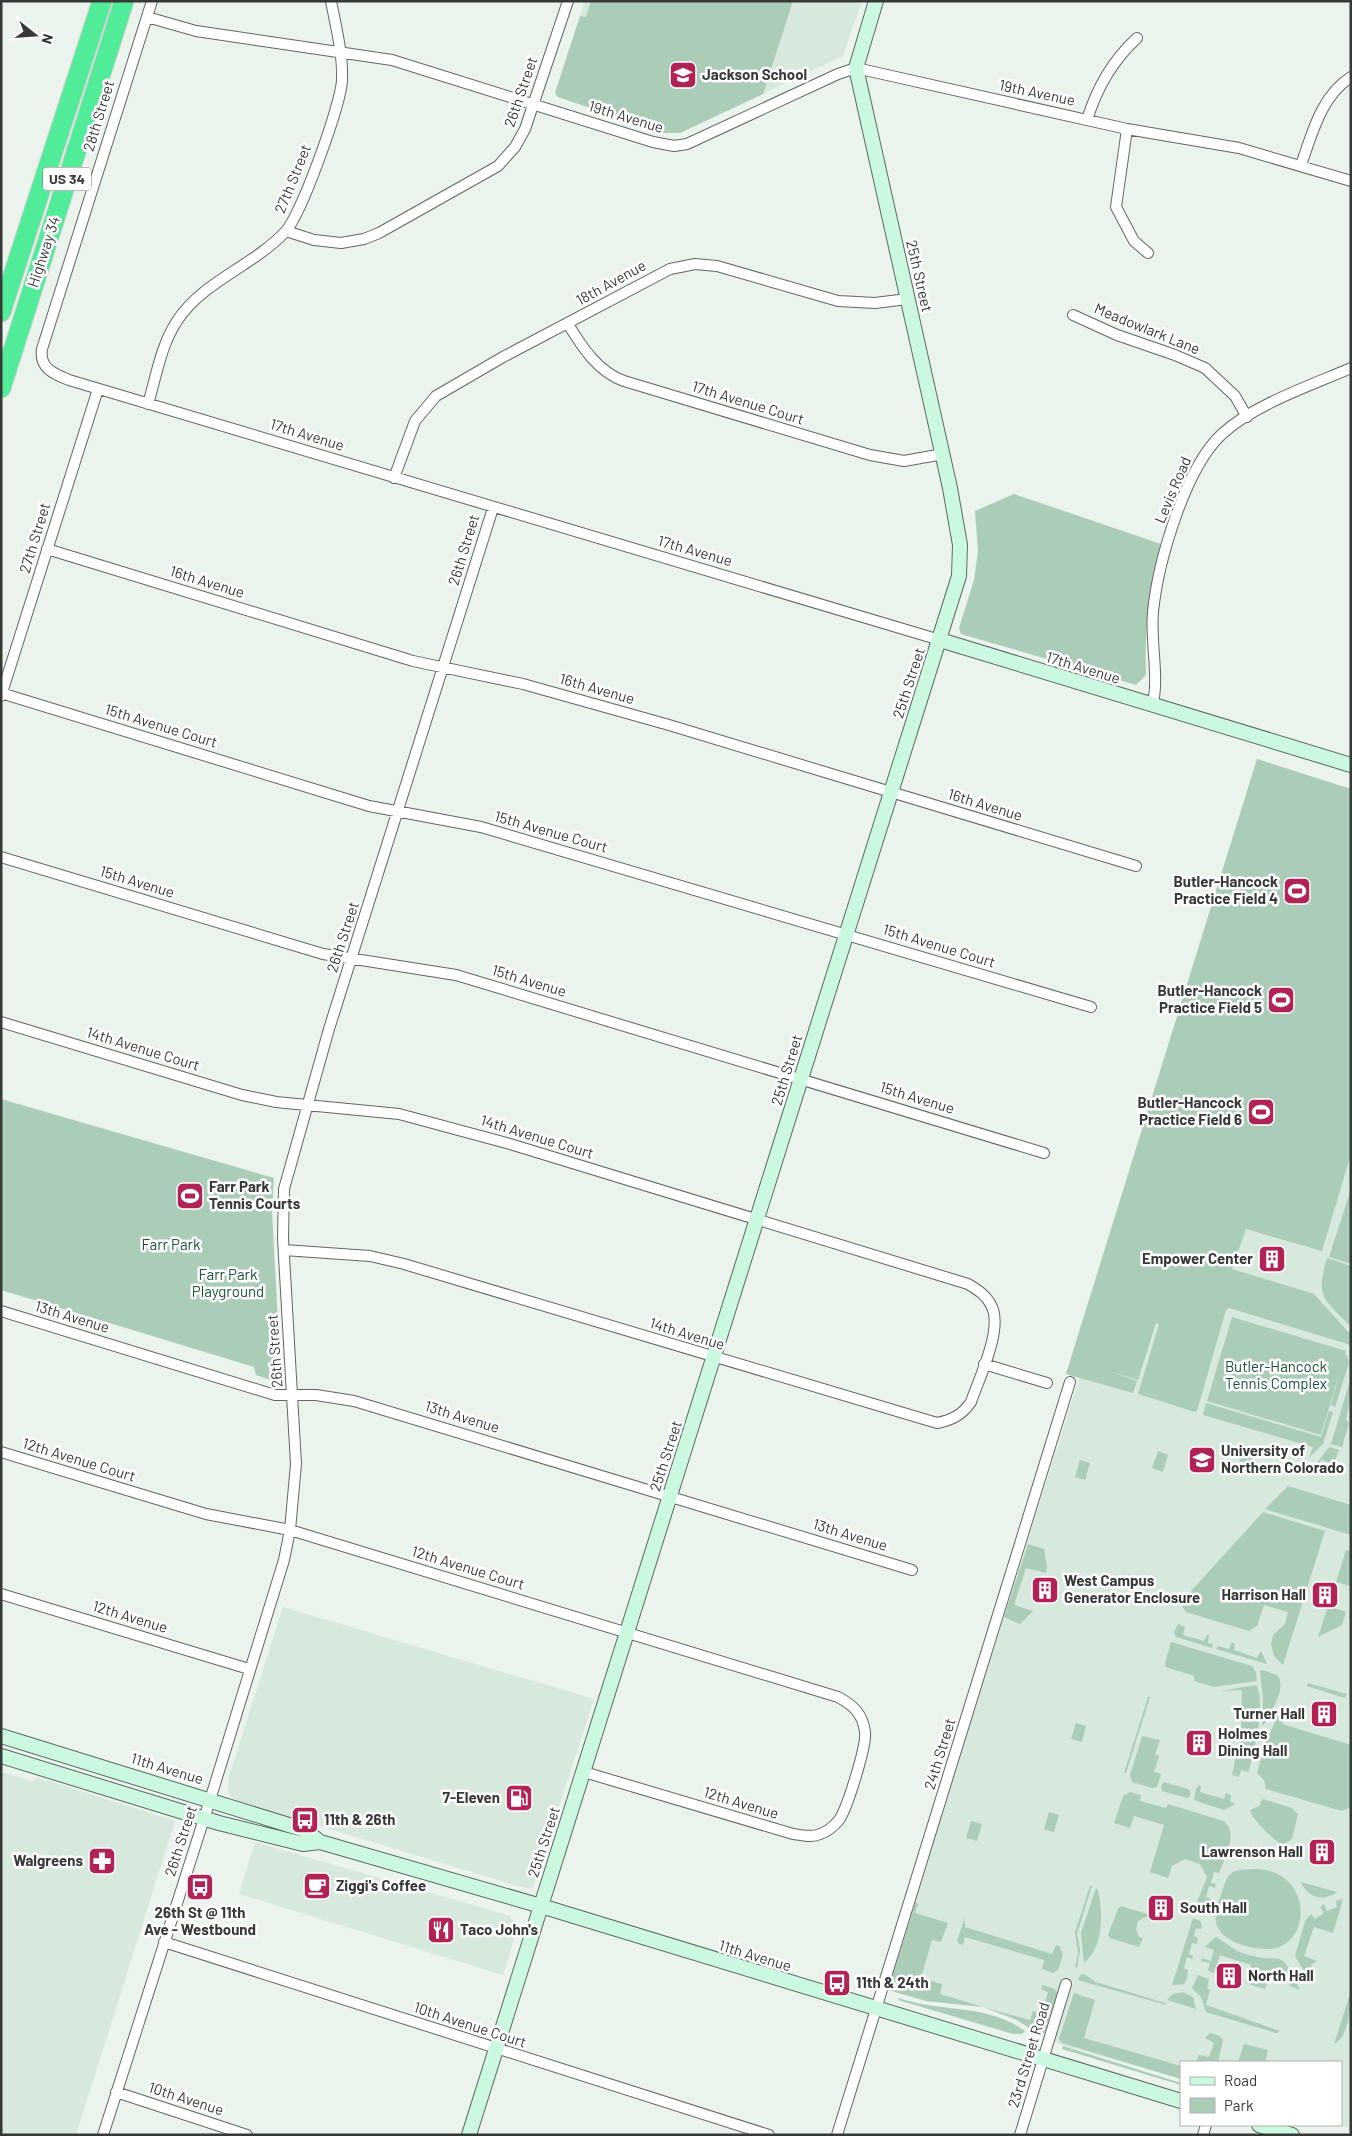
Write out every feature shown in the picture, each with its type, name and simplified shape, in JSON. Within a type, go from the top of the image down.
[{"type":"highway","name":"Highway 34","points":[[1,312],[102,1]]},
{"type":"highway","name":"Highway 34","points":[[1,388],[6,354],[124,1]]},
{"type":"street","name":"28th Street","points":[[41,354],[152,1]]},
{"type":"street","name":"27th Street","points":[[148,404],[168,338],[176,322],[188,308],[286,231],[297,214],[335,114],[342,89],[340,52],[331,1]]},
{"type":"street","name":"26th Street","points":[[286,231],[314,240],[341,243],[364,239],[379,233],[498,166],[520,140],[568,1]]},
{"type":"street","name":"25th Street","points":[[469,2135],[715,1358],[756,1220],[848,935],[959,576],[960,563],[957,525],[943,454],[856,68],[876,1]]},
{"type":"street","name":"19th Avenue","points":[[147,17],[196,31],[392,60],[644,139],[674,146],[687,144],[838,74],[856,68],[1127,129],[1239,148],[1351,181]]},
{"type":"street","name":"19th Avenue","points":[[1087,120],[1094,96],[1111,66],[1119,55],[1138,38]]},
{"type":"street","points":[[1301,165],[1316,123],[1333,91],[1351,77]]},
{"type":"street","points":[[1127,129],[1116,207],[1134,241],[1148,253]]},
{"type":"street","name":"18th Avenue","points":[[394,478],[415,421],[436,396],[503,357],[670,269],[695,264],[723,267],[838,301],[875,303],[907,299]]},
{"type":"street","name":"Meadowlark Lane","points":[[1074,316],[1117,336],[1175,355],[1205,368],[1235,396],[1247,417]]},
{"type":"street","name":"17th Avenue Court","points":[[568,324],[589,356],[609,373],[624,381],[870,456],[904,461],[943,454]]},
{"type":"street","name":"17th Avenue","points":[[41,354],[47,368],[53,373],[98,389],[940,640],[1351,765]]},
{"type":"street","name":"Levis Road","points":[[1152,706],[1156,694],[1153,660],[1153,611],[1166,548],[1198,466],[1224,432],[1247,417],[1283,398],[1351,368]]},
{"type":"street","name":"27th Street","points":[[2,694],[98,389]]},
{"type":"street","name":"26th Street","points":[[103,2135],[210,1800],[284,1560],[290,1530],[296,1464],[284,1250],[284,1189],[306,1105],[493,508]]},
{"type":"street","name":"16th Avenue","points":[[47,550],[444,668],[523,684],[1136,866]]},
{"type":"street","name":"15th Avenue Court","points":[[2,694],[359,803],[398,813],[481,827],[1090,1007]]},
{"type":"street","name":"15th Avenue","points":[[1,857],[323,954],[456,975],[1044,1153]]},
{"type":"street","name":"14th Avenue Court","points":[[1,1022],[242,1094],[276,1102],[399,1114],[510,1144],[968,1284],[981,1292],[992,1305],[996,1325],[984,1364]]},
{"type":"street","name":"14th Avenue","points":[[284,1250],[370,1256],[396,1262],[715,1358],[937,1422],[954,1418],[965,1410],[971,1402],[984,1364]]},
{"type":"street","name":"13th Avenue","points":[[1,1311],[275,1395],[316,1395],[354,1401],[912,1570]]},
{"type":"street","points":[[984,1364],[1047,1383]]},
{"type":"street","name":"24th Street","points":[[837,2135],[1070,1382]]},
{"type":"street","name":"12th Avenue Court","points":[[1,1452],[206,1514],[290,1530],[838,1697],[849,1703],[859,1714],[865,1732],[864,1744],[856,1774]]},
{"type":"street","name":"12th Avenue","points":[[1,1594],[249,1669]]},
{"type":"street","name":"11th Avenue","points":[[1,1736],[305,1830],[320,1842],[541,1906],[877,2010],[1180,2101]]},
{"type":"street","name":"11th Avenue","points":[[1,1756],[204,1818],[303,1844],[320,1842]]},
{"type":"street","name":"12th Avenue","points":[[584,1772],[807,1836],[820,1835],[839,1820],[856,1774]]},
{"type":"street","name":"10th Avenue Court","points":[[164,1942],[769,2135]]},
{"type":"street","name":"23rd Street Road","points":[[1020,2135],[1066,1984]]},
{"type":"street","name":"10th Avenue","points":[[116,2092],[247,2135]]},
{"type":"street","points":[[1262,2126],[1292,2135]]},
{"type":"shaded area","name":"Jackson School","points":[[585,1],[862,1],[843,56],[680,133],[664,133],[558,97],[555,93]]},
{"type":"shaded area","name":"University of Northern Colorado","points":[[1257,759],[1351,789],[1351,2129],[1342,2125],[1342,2061],[1180,2061],[1180,2079],[1061,2045],[1017,2020],[983,2007],[926,2001],[888,1990],[910,1920],[914,1900],[1079,1379],[1066,1374]]},
{"type":"shaded area","points":[[283,1607],[594,1699],[531,1889],[310,1823],[313,1815],[302,1812],[300,1819],[235,1800],[231,1797],[228,1791],[229,1776]]},
{"type":"shaded area","points":[[1,1772],[32,1781],[40,1778],[175,1821],[76,2135],[1,2135]]},
{"type":"shaded area","points":[[255,1842],[511,1916],[511,1919],[515,1921],[515,1925],[518,1926],[503,1975],[239,1894]]},
{"type":"green space","name":"Jackson School","points":[[591,1],[793,1],[763,94],[680,133],[664,133],[558,97],[555,93],[580,16],[586,17]]},
{"type":"green space","points":[[1014,494],[1161,544],[1149,609],[1146,675],[1136,685],[961,634],[959,628],[974,580],[978,551],[975,511]]},
{"type":"green space","points":[[1257,759],[1351,789],[1351,1154],[1322,1251],[1246,1229],[1232,1269],[1314,1294],[1351,1335],[1351,1345],[1229,1308],[1226,1310],[1197,1411],[1195,1412],[1138,1394],[1159,1324],[1156,1323],[1138,1380],[1108,1371],[1137,1381],[1133,1393],[1066,1374]]},
{"type":"green space","name":"Farr Park","points":[[1,1099],[274,1178],[272,1211],[281,1380],[276,1382],[256,1375],[254,1367],[1,1290]]},
{"type":"green space","points":[[1351,1189],[1351,1264],[1329,1257]]},
{"type":"green space","points":[[1327,1258],[1351,1266],[1351,1327],[1324,1297],[1322,1282]]},
{"type":"green space","name":"Butler-Hancock Tennis Complex","points":[[1232,1317],[1346,1351],[1345,1355],[1349,1363],[1335,1407],[1331,1405],[1339,1374],[1321,1435],[1207,1401]]},
{"type":"green space","points":[[1351,1377],[1351,1395],[1346,1419],[1349,1423],[1342,1447],[1331,1444]]},
{"type":"green space","points":[[1206,1403],[1321,1437],[1329,1411],[1333,1412],[1323,1444],[1309,1458],[1313,1447],[1203,1415]]},
{"type":"green space","points":[[1245,1445],[1255,1448],[1250,1464],[1239,1461]]},
{"type":"green space","points":[[1329,1447],[1339,1450],[1334,1464],[1321,1460],[1318,1468],[1313,1468]]},
{"type":"green space","points":[[1158,1451],[1168,1455],[1163,1472],[1152,1468]]},
{"type":"green space","points":[[1080,1460],[1090,1463],[1085,1480],[1075,1477]]},
{"type":"green space","points":[[1288,1486],[1351,1505],[1351,1535],[1265,1509]]},
{"type":"green space","points":[[1263,1512],[1325,1531],[1283,1665],[1274,1656],[1271,1645],[1273,1635],[1285,1624],[1288,1612],[1264,1605],[1257,1626],[1249,1631],[1186,1612],[1182,1606],[1192,1590]]},
{"type":"green space","points":[[1028,1544],[1044,1549],[1047,1567],[1046,1573],[1026,1568],[1014,1605],[1033,1611],[1020,1624],[1004,1617]]},
{"type":"green space","points":[[1346,1550],[1351,1551],[1351,1586],[1336,1582]]},
{"type":"green space","points":[[1328,1606],[1346,1612],[1342,1625],[1318,1637]]},
{"type":"green space","points":[[1178,1624],[1185,1627],[1183,1635],[1204,1641],[1207,1635],[1209,1635],[1208,1643],[1213,1644],[1212,1648],[1176,1637],[1174,1632]]},
{"type":"green space","points":[[1171,1642],[1252,1666],[1256,1672],[1257,1681],[1214,1687],[1194,1681],[1194,1676],[1166,1667],[1165,1663]]},
{"type":"green space","points":[[1232,1642],[1235,1644],[1234,1650],[1257,1658],[1261,1651],[1267,1664],[1216,1649],[1218,1646],[1229,1649]]},
{"type":"green space","points":[[1260,1671],[1277,1675],[1280,1680],[1277,1700],[1264,1725],[1262,1724],[1263,1700]]},
{"type":"green space","points":[[1308,1683],[1347,1694],[1345,1698],[1307,1686]]},
{"type":"green space","points":[[1256,1685],[1259,1692],[1260,1715],[1254,1753],[1248,1772],[1241,1770],[1239,1777],[1232,1775],[1241,1733],[1242,1690],[1220,1691]]},
{"type":"green space","points":[[1148,1697],[1150,1697],[1126,1773],[1124,1773]]},
{"type":"green space","points":[[1282,1705],[1288,1706],[1282,1724],[1351,1745],[1351,1807],[1342,1811],[1266,1789],[1264,1780],[1257,1773],[1264,1747]]},
{"type":"green space","points":[[1076,1723],[1086,1726],[1082,1742],[1071,1739]]},
{"type":"green space","points":[[1142,1736],[1160,1740],[1155,1754],[1159,1756],[1154,1772],[1161,1774],[1157,1787],[1152,1788],[1132,1782],[1130,1775]]},
{"type":"green space","points":[[1164,1782],[1188,1789],[1190,1796],[1187,1798],[1162,1791],[1161,1787]]},
{"type":"green space","points":[[1199,1785],[1201,1786],[1200,1792],[1224,1799],[1226,1793],[1231,1795],[1230,1801],[1235,1804],[1224,1810],[1194,1800],[1196,1789]]},
{"type":"green space","points":[[1130,1792],[1141,1795],[1140,1801],[1166,1808],[1168,1804],[1223,1821],[1228,1826],[1231,1838],[1219,1873],[1214,1872],[1211,1883],[1216,1884],[1215,1888],[1209,1886],[1206,1897],[1211,1899],[1207,1906],[1200,1906],[1197,1902],[1207,1877],[1200,1864],[1185,1859],[1172,1866],[1168,1878],[1150,1872],[1164,1825],[1134,1816],[1130,1828],[1114,1823],[1123,1796]]},
{"type":"green space","points":[[1263,1799],[1292,1808],[1298,1814],[1292,1839],[1283,1845],[1264,1829],[1251,1814],[1250,1810],[1261,1805],[1260,1802]]},
{"type":"green space","points":[[1049,1812],[1059,1815],[1054,1832],[1044,1829]]},
{"type":"green space","points":[[971,1821],[982,1824],[977,1841],[966,1838]]},
{"type":"green space","points":[[1260,1869],[1278,1874],[1290,1884],[1298,1897],[1301,1911],[1299,1925],[1292,1937],[1282,1946],[1267,1949],[1236,1943],[1218,1929],[1216,1922],[1216,1910],[1229,1876],[1239,1870]]},
{"type":"green space","points":[[1301,1882],[1337,1892],[1326,1897],[1316,1897],[1308,1892]]},
{"type":"green space","points":[[1090,1886],[1092,1886],[1077,1934],[1080,1950],[1077,1968],[1075,1967],[1078,1953],[1075,1932]]},
{"type":"green space","points":[[1096,1888],[1101,1908],[1099,1939],[1091,1956],[1084,1963],[1081,1933]]},
{"type":"green space","points":[[1343,1899],[1333,1933],[1314,1927],[1304,1956],[1317,1961],[1312,1964],[1310,1972],[1313,1977],[1311,1983],[1295,1956],[1305,1921],[1311,1914],[1315,1919],[1324,1913],[1320,1907],[1324,1904],[1327,1911],[1337,1907],[1336,1901]]},
{"type":"green space","points":[[916,1902],[918,1904],[915,1913],[948,1923],[941,1942],[932,1940],[921,1978],[942,1984],[940,1994],[983,2007],[926,2001],[888,1990]]},
{"type":"green space","points":[[1121,1906],[1150,1915],[1150,1918],[1145,1917],[1138,1921],[1136,1930],[1139,1937],[1143,1938],[1139,1947],[1110,1938],[1108,1935],[1118,1909]]},
{"type":"green space","points":[[965,1918],[965,1927],[1052,1954],[1056,1945],[1059,1946],[1063,1954],[1058,1970],[1053,1973],[1042,1969],[1044,1960],[965,1937],[963,1945],[959,1944],[957,1940]]},
{"type":"green space","points":[[1193,1918],[1200,1921],[1202,1926],[1201,1929],[1196,1928],[1194,1936],[1198,1938],[1197,1944],[1192,1943],[1189,1954],[1193,1956],[1192,1959],[1187,1957],[1184,1968],[1188,1970],[1187,1979],[1184,1984],[1172,1985]]},
{"type":"green space","points":[[1215,1937],[1241,1953],[1279,1959],[1288,1967],[1300,1990],[1290,1986],[1286,1975],[1277,1972],[1268,1978],[1265,1989],[1245,1983],[1251,1965],[1220,1955],[1214,1973],[1208,1971],[1210,1963],[1201,1961],[1202,1958],[1211,1961],[1214,1950],[1205,1947]]},
{"type":"green space","points":[[1084,1974],[1096,1982],[1165,2003],[1166,2005],[1078,1980],[1080,1975]]},
{"type":"green space","points":[[1198,1975],[1209,1979],[1207,1988],[1210,1990],[1206,2005],[1280,2031],[1276,2033],[1206,2012],[1201,1997],[1192,1988]]},
{"type":"green space","points":[[1042,1985],[1055,1989],[1057,1993],[1044,2034],[1038,2034],[1017,2020],[985,2008],[1030,2020],[1033,2011],[1042,2013],[1048,1992],[1041,1989]]},
{"type":"green space","points":[[1351,1991],[1350,2013],[1346,2028],[1343,2035],[1334,2044]]},
{"type":"green space","points":[[1183,1992],[1193,1997],[1196,2009],[1167,2000],[1173,1994]]},
{"type":"green space","points":[[1074,1993],[1095,2000],[1084,2038],[1180,2066],[1180,2079],[1062,2043],[1059,2039]]},
{"type":"green space","points":[[899,1998],[931,2006],[980,2012],[1010,2022],[1025,2031],[1022,2034],[1013,2034],[898,2000]]},
{"type":"green space","points":[[1210,2033],[1220,2036],[1223,2040],[1218,2061],[1196,2061],[1199,2055],[1209,2057],[1214,2043],[1205,2038]]},
{"type":"green space","points":[[1244,2044],[1268,2050],[1265,2061],[1238,2061]]},
{"type":"green space","points":[[1063,2046],[1180,2083],[1180,2085],[1062,2049]]},
{"type":"place","name":"Jackson School","points":[[683,75]]},
{"type":"place","name":"Butler-Hancock Practice Field 4","points":[[1297,891]]},
{"type":"place","name":"Butler-Hancock Practice Field 5","points":[[1281,1000]]},
{"type":"place","name":"Butler-Hancock Practice Field 6","points":[[1261,1112]]},
{"type":"place","name":"Farr Park Tennis Courts","points":[[190,1196]]},
{"type":"place","name":"Empower Center","points":[[1272,1259]]},
{"type":"place","name":"University of Northern Colorado","points":[[1202,1460]]},
{"type":"place","name":"West Campus Generator Enclosure","points":[[1045,1590]]},
{"type":"place","name":"Harrison Hall","points":[[1325,1595]]},
{"type":"place","name":"Turner Hall","points":[[1324,1714]]},
{"type":"place","name":"Holmes Dining Hall","points":[[1199,1743]]},
{"type":"place","name":"7-Eleven","points":[[519,1798]]},
{"type":"place","name":"11th & 26th","points":[[305,1820]]},
{"type":"place","name":"Lawrenson Hall","points":[[1322,1852]]},
{"type":"place","name":"Walgreens","points":[[102,1861]]},
{"type":"place","name":"Ziggi's Coffee","points":[[317,1886]]},
{"type":"place","name":"26th St @ 11th Ave - Westbound","points":[[200,1887]]},
{"type":"place","name":"South Hall","points":[[1161,1908]]},
{"type":"place","name":"Taco John's","points":[[441,1930]]},
{"type":"place","name":"North Hall","points":[[1229,1976]]},
{"type":"place","name":"11th & 24th","points":[[837,1983]]},
{"type":"park label","name":"Farr Park Playground","points":[[228,1284]]}]
